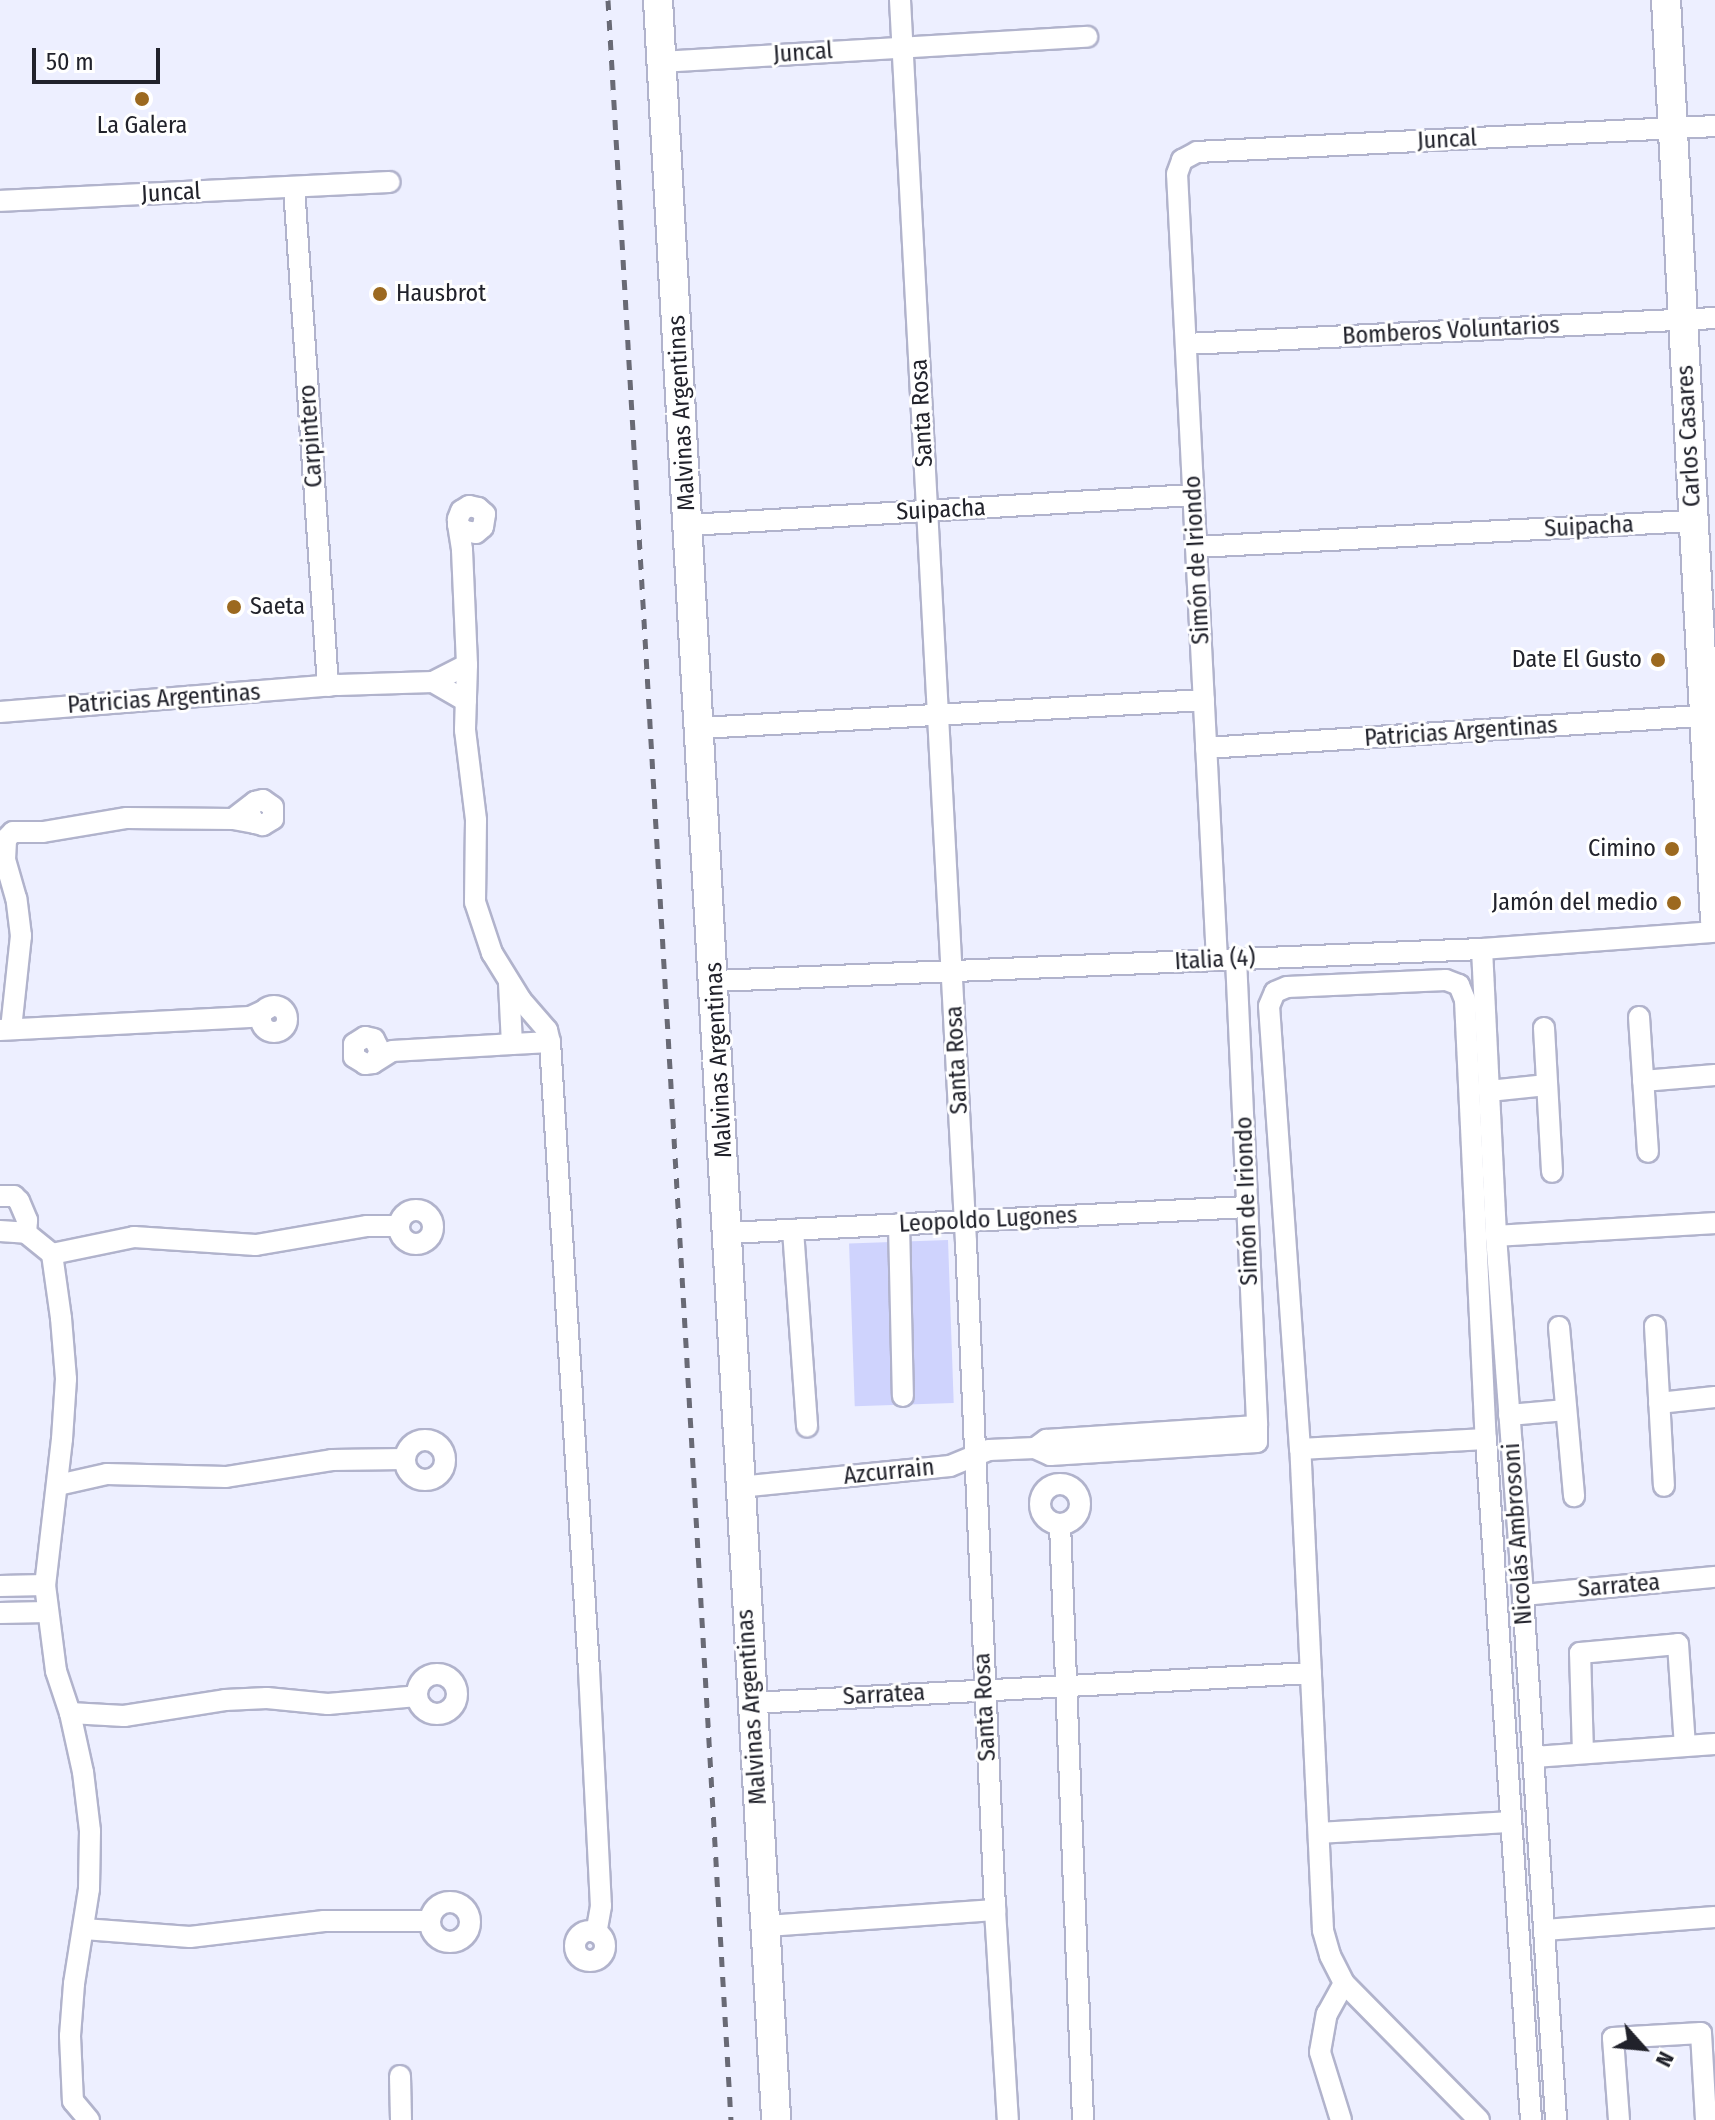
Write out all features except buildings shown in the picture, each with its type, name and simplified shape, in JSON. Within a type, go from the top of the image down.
[{"type":"street","name":"Malvinas Argentinas","points":[[658,0],[776,2120]]},
{"type":"street","name":"Santa Rosa","points":[[900,0],[965,1221],[984,1689],[1008,2120]]},
{"type":"street","name":"Carlos Casares","points":[[1666,0],[1694,521],[1710,716],[1715,920]]},
{"type":"street","name":"Juncal","points":[[662,62],[1087,37]]},
{"type":"street","name":"Juncal","points":[[1182,160],[1197,152],[1715,126]]},
{"type":"street","name":"Simón de Iriondo","points":[[1182,160],[1177,174],[1206,748],[1247,1207],[1257,1434]]},
{"type":"street","name":"Juncal","points":[[0,201],[390,182]]},
{"type":"street","name":"Carpintero","points":[[294,187],[328,686]]},
{"type":"street","name":"Bomberos Voluntarios","points":[[1186,344],[1715,318]]},
{"type":"street","name":"Suipacha","points":[[689,525],[1193,495]]},
{"type":"street","name":"Suipacha","points":[[1196,547],[1694,521]]},
{"type":"street","points":[[467,528],[462,550],[467,759],[476,820],[475,902],[492,953],[509,983],[547,1030],[550,1042],[589,1670],[601,1906],[596,1933]]},
{"type":"street","points":[[433,682],[467,665]]},
{"type":"street","name":"Patricias Argentinas","points":[[0,712],[328,686],[433,682]]},
{"type":"street","points":[[433,682],[466,701]]},
{"type":"street","points":[[700,728],[1204,700]]},
{"type":"street","name":"Patricias Argentinas","points":[[1206,748],[1710,716]]},
{"type":"street","points":[[253,814],[233,819],[127,818],[43,832],[13,832],[6,839],[5,860],[16,898],[21,936],[5,1030],[260,1017]]},
{"type":"street","name":"Italia (4)","points":[[715,981],[1482,949],[1715,932]]},
{"type":"street","name":"Nicolás Ambrosoni","points":[[1482,949],[1496,1236],[1534,1757],[1556,2120]]},
{"type":"street","points":[[1479,2120],[1344,1983],[1330,1955],[1323,1930],[1300,1449],[1269,1006],[1275,992],[1287,987],[1446,980],[1459,985],[1465,1000],[1486,1439],[1531,2120]]},
{"type":"street","points":[[509,983],[512,1044]]},
{"type":"street","points":[[1639,1017],[1648,1152]]},
{"type":"street","points":[[1544,1028],[1552,1172]]},
{"type":"street","points":[[382,1051],[550,1042]]},
{"type":"street","points":[[1643,1081],[1715,1075]]},
{"type":"street","points":[[1489,1091],[1547,1085]]},
{"type":"street","points":[[0,1196],[14,1196],[19,1201],[25,1210],[26,1233]]},
{"type":"street","name":"Leopoldo Lugones","points":[[728,1233],[1247,1207]]},
{"type":"street","points":[[1496,1236],[1715,1223]]},
{"type":"street","points":[[899,1224],[903,1396]]},
{"type":"street","points":[[52,1254],[134,1237],[168,1237],[217,1245],[256,1245],[367,1226],[398,1226]]},
{"type":"street","points":[[793,1230],[807,1427]]},
{"type":"street","points":[[0,1231],[26,1233],[52,1254],[66,1379],[58,1485],[45,1585],[56,1671],[70,1713],[90,1831],[84,1929],[74,1984],[70,2036],[73,2101],[79,2117]]},
{"type":"street","points":[[1655,1326],[1664,1486]]},
{"type":"street","points":[[1559,1327],[1574,1496]]},
{"type":"street","points":[[1659,1403],[1715,1397]]},
{"type":"street","points":[[1509,1415],[1566,1410]]},
{"type":"street","name":"Azcurrain","points":[[739,1487],[950,1466],[975,1454],[1035,1448],[1046,1440],[1257,1434]]},
{"type":"street","points":[[1300,1449],[1486,1439]]},
{"type":"street","points":[[58,1485],[107,1474],[226,1477],[332,1460],[405,1459]]},
{"type":"street","points":[[1060,1524],[1083,2120]]},
{"type":"street","name":"Sarratea","points":[[1523,1595],[1715,1577]]},
{"type":"street","points":[[0,1586],[45,1585]]},
{"type":"street","points":[[0,1613],[47,1612]]},
{"type":"street","points":[[1583,1753],[1580,1653],[1678,1644],[1685,1746]]},
{"type":"street","name":"Sarratea","points":[[752,1703],[1311,1673]]},
{"type":"street","points":[[70,1713],[124,1716],[225,1700],[267,1698],[328,1704],[417,1696]]},
{"type":"street","points":[[1534,1757],[1715,1744]]},
{"type":"street","points":[[1319,1833],[1511,1822]]},
{"type":"street","points":[[766,1926],[995,1910]]},
{"type":"street","points":[[1545,1930],[1715,1917]]},
{"type":"street","points":[[84,1929],[190,1937],[324,1921],[430,1921]]},
{"type":"street","points":[[1341,2120],[1320,2052],[1327,2014],[1344,1983]]},
{"type":"street","points":[[1619,2120],[1613,2038],[1701,2033],[1708,2106]]},
{"type":"street","points":[[400,2076],[401,2120]]},
{"type":"shaded area","points":[[948,1240],[954,1403],[855,1406],[849,1243]]},
{"type":"railway","points":[[608,0],[731,2120]]},
{"type":"place","name":"La Galera","points":[[142,99]]},
{"type":"place","name":"Hausbrot","points":[[380,294]]},
{"type":"place","name":"Saeta","points":[[234,607]]},
{"type":"place","name":"Date El Gusto","points":[[1658,660]]},
{"type":"place","name":"Cimino","points":[[1672,849]]},
{"type":"place","name":"Jamón del medio","points":[[1674,903]]}]
